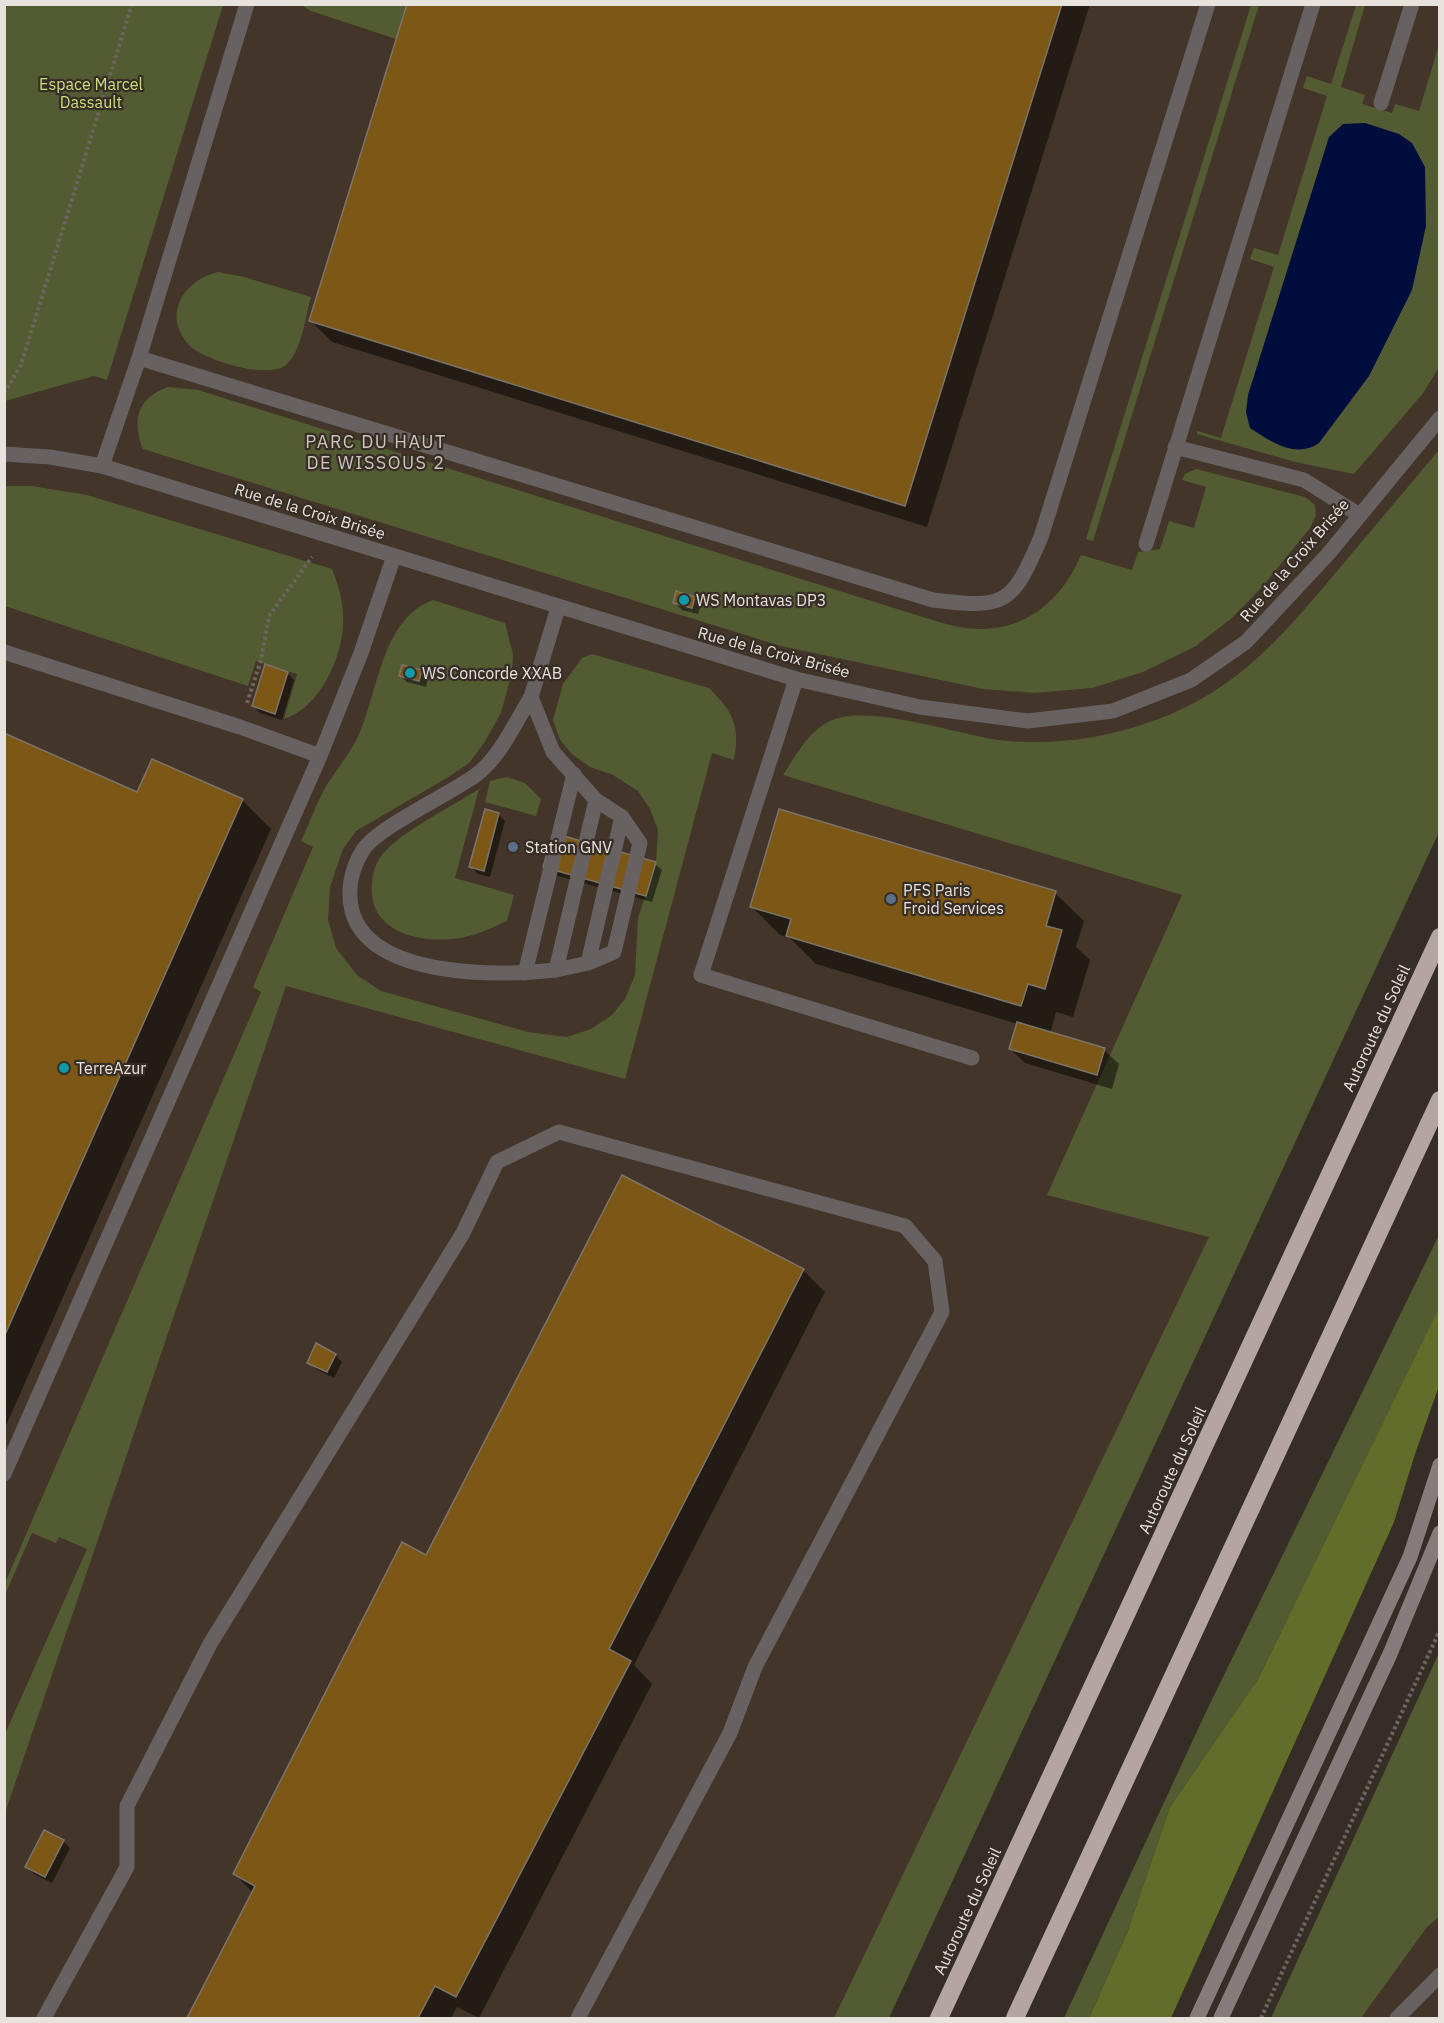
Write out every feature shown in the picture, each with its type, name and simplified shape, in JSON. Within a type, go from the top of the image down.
[{"type":"highway","name":"Autoroute du Soleil","points":[[939,2019],[1440,937]]},
{"type":"highway","points":[[1015,2019],[1440,1100]]},
{"type":"main road","points":[[1197,2019],[1410,1557],[1440,1465]]},
{"type":"main road","points":[[1221,2019],[1395,1643],[1440,1533]]},
{"type":"street","points":[[102,466],[140,358],[247,4]]},
{"type":"street","points":[[140,358],[933,600],[976,605],[1007,598],[1024,576],[1041,537],[1208,4]]},
{"type":"street","points":[[1146,544],[1313,4]]},
{"type":"street","points":[[1381,103],[1412,4]]},
{"type":"street","name":"Rue de la Croix Brisée","points":[[4,454],[50,457],[102,466],[558,608],[796,679],[920,707],[1028,721],[1113,711],[1191,680],[1246,642],[1329,553],[1358,514],[1440,418]]},
{"type":"street","points":[[1175,447],[1304,480],[1358,514]]},
{"type":"street","points":[[4,1474],[320,756],[362,653],[394,556]]},
{"type":"street","points":[[531,698],[553,752],[596,800],[622,817],[640,843],[614,952],[588,963],[556,970],[525,973],[443,969],[395,957],[371,942],[355,921],[348,896],[353,870],[363,849],[380,835],[477,774],[503,742],[531,698],[558,608]]},
{"type":"street","points":[[4,652],[240,727],[320,756]]},
{"type":"street","points":[[796,679],[701,975],[972,1059]]},
{"type":"street","points":[[525,973],[574,774]]},
{"type":"street","points":[[556,970],[596,800]]},
{"type":"street","points":[[588,963],[622,817]]},
{"type":"street","points":[[44,2019],[127,1867],[127,1806],[210,1644],[463,1233],[497,1162],[559,1132],[905,1226],[935,1261],[942,1312],[755,1667],[730,1733],[578,2019]]},
{"type":"street","points":[[1397,2019],[1440,1975]]},
{"type":"path","points":[[4,393],[21,365],[132,4]]},
{"type":"path","points":[[240,727],[261,660],[269,616],[312,557]]},
{"type":"path","points":[[1261,2019],[1440,1630]]},
{"type":"shaded area","points":[[5,5],[1439,5],[1439,753],[848,2018],[5,2018]]},
{"type":"shaded area","points":[[1365,123],[1399,134],[1412,143],[1425,167],[1426,226],[1412,290],[1369,376],[1319,443],[1310,448],[1284,447],[1250,428],[1246,412],[1248,395],[1329,137],[1343,124]]},
{"type":"shaded area","points":[[1439,1917],[1439,2018],[1344,2018],[1427,1927]]},
{"type":"green space","name":"Espace Marcel Dassault","points":[[5,4],[223,5],[107,380],[94,376],[5,401]]},
{"type":"green space","points":[[301,5],[407,5],[396,39],[311,11]]},
{"type":"green space","points":[[1251,5],[1259,5],[1093,541],[1086,539]]},
{"type":"green space","points":[[1356,5],[1365,5],[1341,87],[1365,95],[1362,104],[1392,113],[1395,104],[1419,111],[1439,45],[1439,367],[1424,392],[1354,474],[1295,462],[1197,434],[1197,431],[1221,438],[1274,267],[1250,259],[1254,248],[1278,255],[1327,96],[1303,88],[1307,76],[1331,84]]},
{"type":"green space","points":[[218,272],[244,277],[311,297],[296,351],[286,365],[277,369],[265,370],[235,366],[207,356],[188,344],[180,333],[177,321],[180,300],[195,282]]},
{"type":"green space","points":[[168,387],[198,390],[910,613],[969,629],[996,628],[1013,624],[1042,608],[1064,585],[1081,555],[1132,570],[1138,552],[1160,549],[1169,521],[1194,528],[1206,487],[1182,480],[1185,474],[1196,469],[1305,497],[1315,505],[1316,515],[1310,528],[1262,587],[1232,618],[1196,646],[1143,672],[1092,688],[1034,693],[983,689],[781,646],[143,449],[138,429],[140,411],[150,397]]},
{"type":"green space","points":[[1439,450],[1439,832],[889,2018],[834,2018],[1209,1237],[1047,1195],[1182,895],[783,775],[815,731],[830,721],[846,716],[888,718],[999,740],[1037,742],[1075,740],[1113,733],[1150,722],[1181,709],[1210,694],[1235,677],[1280,636]]},
{"type":"green space","points":[[4,486],[32,486],[87,495],[332,569],[341,596],[342,638],[333,667],[318,693],[297,713],[284,719],[297,674],[256,661],[248,686],[5,606]]},
{"type":"green space","points":[[433,600],[505,623],[513,654],[512,673],[501,713],[484,743],[469,763],[356,831],[343,849],[330,887],[328,920],[336,948],[357,975],[381,991],[528,1032],[567,1037],[591,1029],[612,1015],[625,999],[635,975],[638,918],[656,862],[658,830],[650,809],[638,791],[613,775],[590,767],[572,754],[560,740],[553,720],[563,684],[582,658],[592,654],[709,688],[724,705],[733,721],[736,738],[734,760],[712,753],[625,1079],[286,986],[5,1813],[5,1734],[87,1549],[59,1537],[56,1543],[32,1533],[5,1595],[5,1583],[261,992],[253,987],[313,847],[301,841],[320,797],[360,732],[392,639],[403,622],[416,609]]},
{"type":"green space","points":[[507,777],[525,783],[541,799],[536,816],[485,802],[490,781]]},
{"type":"green space","points":[[479,789],[455,878],[514,895],[507,921],[479,933],[456,939],[425,939],[396,930],[384,921],[376,910],[372,895],[373,875],[378,860],[400,838]]},
{"type":"green space","points":[[1439,1235],[1439,1309],[1258,1679],[1170,1807],[1127,1933],[1089,2018],[1064,2018],[1205,1714]]},
{"type":"green space","points":[[1439,1308],[1439,1386],[1394,1522],[1171,2018],[1089,2018],[1127,1933],[1170,1807],[1258,1679]]},
{"type":"green space","points":[[1439,1653],[1439,1917],[1427,1927],[1361,2018],[1271,2018]]},
{"type":"building","points":[[407,4],[1062,4],[905,506],[309,321]]},
{"type":"building","name":"WS Montavas DP3","points":[[676,591],[695,597],[692,608],[673,603]]},
{"type":"building","points":[[265,664],[288,672],[275,714],[252,706]]},
{"type":"building","name":"WS Concorde XXAB","points":[[402,665],[422,670],[419,681],[399,676]]},
{"type":"building","name":"TerreAzur","points":[[4,733],[137,792],[152,759],[243,799],[4,1337]]},
{"type":"building","points":[[485,809],[499,813],[484,871],[469,867]]},
{"type":"building","points":[[779,809],[1056,891],[1046,926],[1062,930],[1045,989],[1028,984],[1021,1006],[786,936],[791,919],[750,907]]},
{"type":"building","points":[[553,833],[656,862],[646,896],[543,867]]},
{"type":"building","points":[[1017,1022],[1105,1048],[1097,1075],[1009,1049]]},
{"type":"building","points":[[622,1175],[804,1269],[609,1649],[631,1661],[456,1997],[435,1986],[418,2018],[187,2018],[255,1886],[233,1874],[402,1542],[426,1555]]},
{"type":"building","points":[[316,1343],[336,1354],[327,1372],[307,1363]]},
{"type":"building","points":[[44,1830],[64,1840],[45,1877],[25,1867]]},
{"type":"place","name":"WS Montavas DP3","points":[[684,600]]},
{"type":"place","name":"WS Concorde XXAB","points":[[410,673]]},
{"type":"place","name":"Station GNV","points":[[513,847]]},
{"type":"place","name":"PFS Paris Froid Services","points":[[891,899]]},
{"type":"place","name":"TerreAzur","points":[[64,1068]]},
{"type":"district","name":"PARC DU HAUT DE WISSOUS 2","points":[[376,451]]}]
